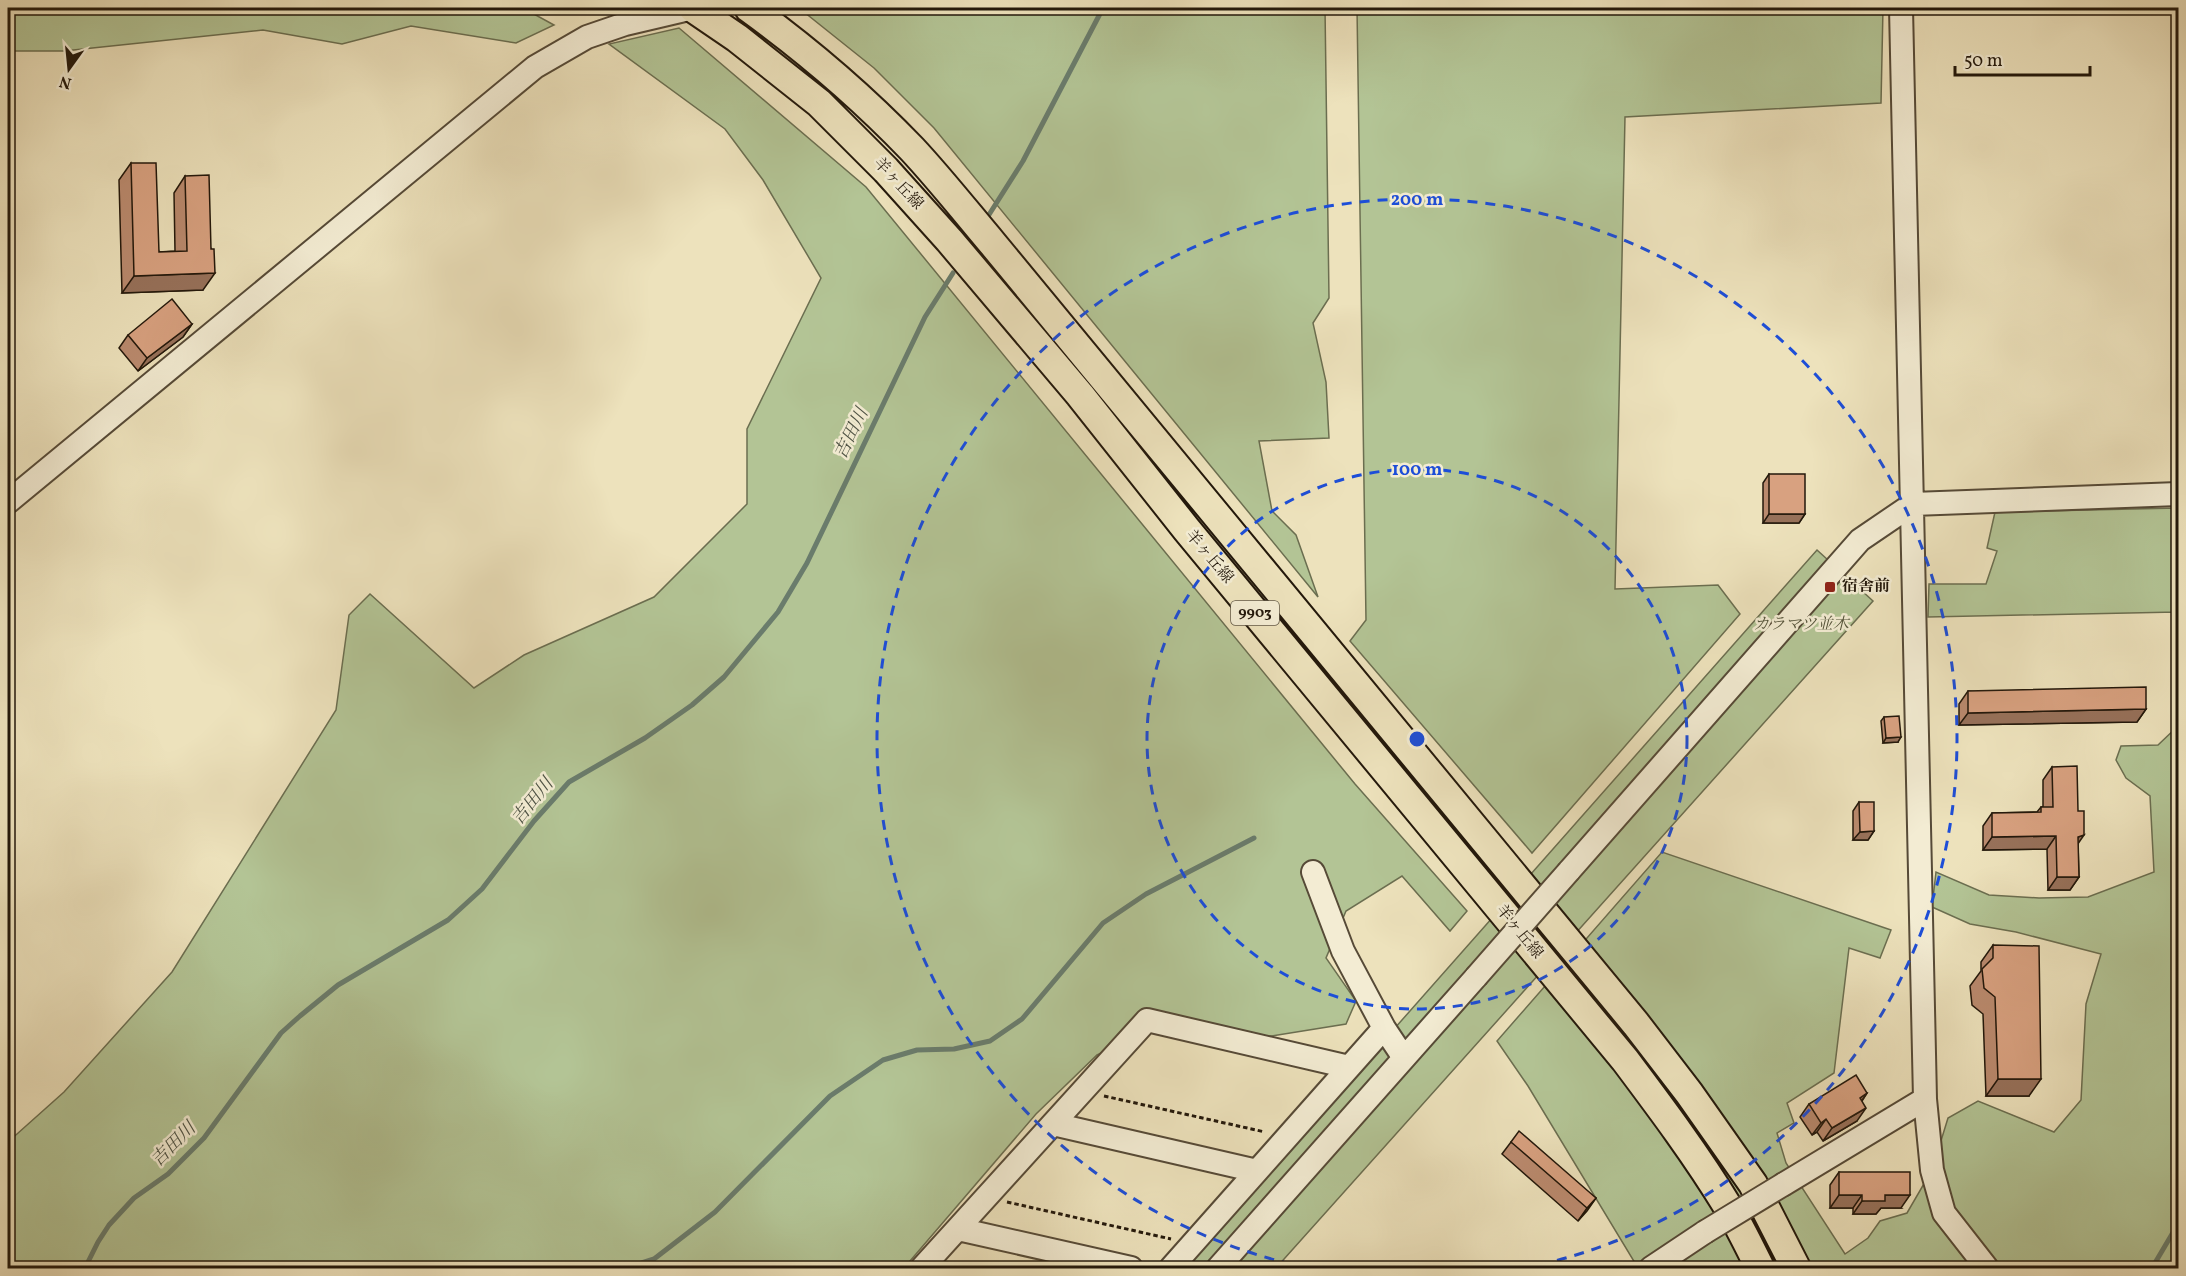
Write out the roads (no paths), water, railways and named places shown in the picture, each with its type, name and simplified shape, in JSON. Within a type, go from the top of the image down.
[{"type":"main road","name":"羊ヶ丘線","points":[[693,8],[737,38],[819,103],[886,170],[949,240],[1080,395],[1194,539],[1625,1060],[1662,1109],[1729,1209],[1760,1269]]},
{"type":"main road","name":"羊ヶ丘線","points":[[749,8],[793,40],[853,92],[913,150],[993,244],[1636,1024],[1689,1093],[1753,1184],[1796,1269]]},
{"type":"lane","points":[[8,502],[535,67],[587,37],[625,24],[693,8]]},
{"type":"lane","points":[[1901,8],[1925,1099],[1932,1170],[1944,1213],[1987,1269]]},
{"type":"lane","points":[[1218,1269],[1860,540],[1912,504],[2178,494]]},
{"type":"lane","points":[[1313,872],[1342,951],[1384,1028],[1404,1058]]},
{"type":"lane","points":[[922,1269],[1147,1020],[1349,1067]]},
{"type":"lane","points":[[1171,1269],[1384,1028]]},
{"type":"lane","points":[[1652,1269],[1704,1232],[1925,1099]]},
{"type":"lane","points":[[1053,1124],[1257,1171]]},
{"type":"lane","points":[[957,1229],[1131,1269]]},
{"type":"waterway","name":"吉田川","points":[[985,221],[1023,161],[1103,8]]},
{"type":"waterway","name":"吉田川","points":[[85,1268],[109,1225],[134,1198],[168,1174],[204,1138],[281,1033],[338,985],[448,920],[482,889],[534,821],[569,782],[645,738],[692,705],[724,677],[778,612],[807,563],[925,317],[953,273]]},
{"type":"waterway","points":[[626,1268],[654,1259],[715,1212],[830,1096],[883,1060],[917,1050],[954,1049],[990,1041],[1022,1019],[1103,923],[1146,894],[1254,838]]},
{"type":"waterway","points":[[2152,1268],[2178,1224]]},
{"type":"place","name":"宿舎前","points":[[1830,587]]},
{"type":"park label","name":"カラマツ並木","points":[[1801,625]]}]
